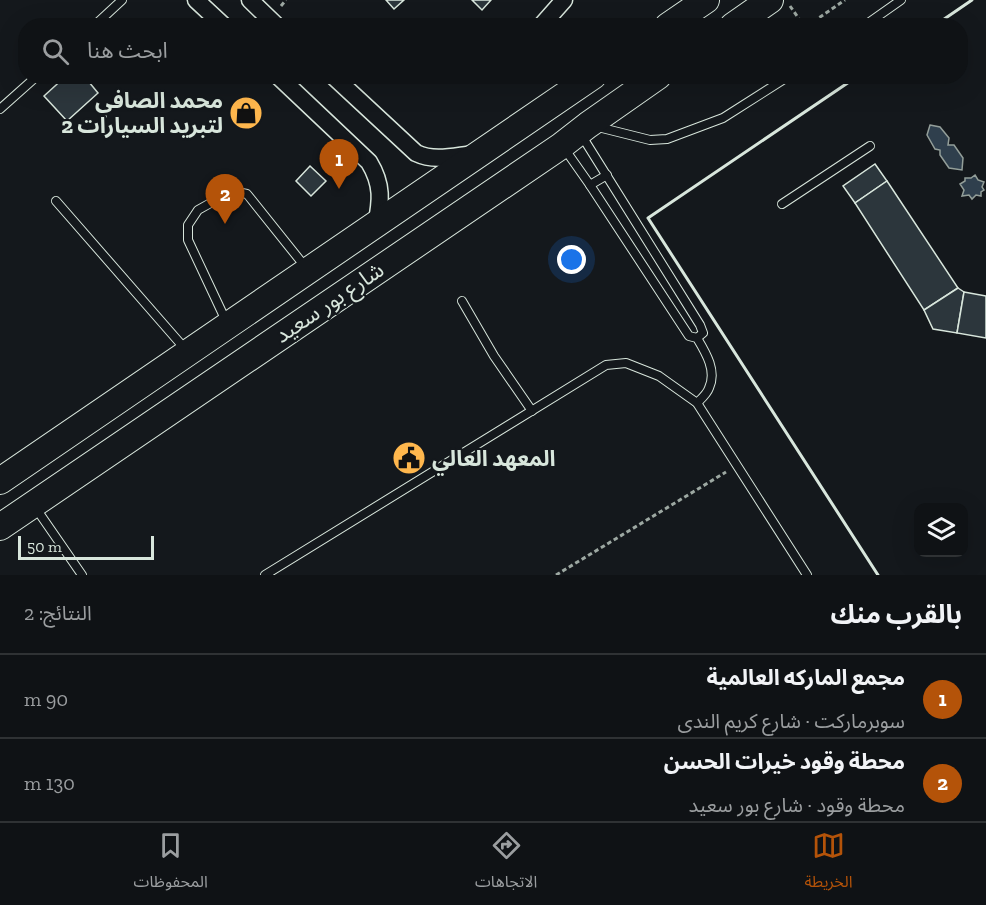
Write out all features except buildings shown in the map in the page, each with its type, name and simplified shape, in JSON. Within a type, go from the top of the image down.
[{"type":"main road","points":[[680,18],[706,0]]},
{"type":"main road","points":[[744,18],[770,0]]},
{"type":"main road","name":"شارع بور سعيد","points":[[0,481],[581,84]]},
{"type":"main road","name":"شارع بور سعيد","points":[[0,527],[647,84]]},
{"type":"street","points":[[196,0],[215,18]]},
{"type":"street","points":[[250,0],[269,18]]},
{"type":"street","points":[[548,18],[564,0]]},
{"type":"street","points":[[286,84],[369,162],[377,175],[380,189],[376,226]]},
{"type":"street","points":[[342,84],[416,153],[427,158],[438,158],[481,153]]},
{"type":"lane","points":[[103,18],[122,0]]},
{"type":"lane","points":[[875,18],[901,0]]},
{"type":"lane","points":[[0,109],[28,84]]},
{"type":"lane","points":[[576,134],[650,140],[667,139],[723,118],[776,84]]},
{"type":"lane","points":[[576,134],[607,175],[700,325],[703,333],[697,338]]},
{"type":"lane","points":[[576,134],[590,185],[689,336],[697,338],[708,357],[712,372],[709,389],[697,403]]},
{"type":"lane","points":[[782,204],[870,146]]},
{"type":"lane","points":[[590,185],[607,175]]},
{"type":"lane","points":[[229,326],[188,240],[188,225],[198,210],[232,191],[247,194],[309,272]]},
{"type":"lane","points":[[56,201],[189,353]]},
{"type":"lane","points":[[462,301],[494,356],[532,411]]},
{"type":"lane","points":[[265,575],[606,365],[626,363],[659,376],[697,403],[807,575]]},
{"type":"lane","points":[[33,504],[82,575]]},
{"type":"path","points":[[786,0],[799,18]]},
{"type":"path","points":[[817,18],[845,0]]},
{"type":"path","points":[[556,575],[737,465]]},
{"type":"water","points":[[930,125],[940,127],[949,138],[948,145],[954,145],[963,158],[962,170],[949,168],[940,155],[940,150],[935,149],[927,135]]},
{"type":"water","points":[[975,175],[978,180],[984,182],[981,196],[976,195],[972,199],[969,195],[962,196],[964,190],[960,184],[965,181],[965,178]]},
{"type":"wall","points":[[946,18],[972,0]]},
{"type":"wall","points":[[846,84],[648,218],[878,575]]},
{"type":"place","name":"محمد الصافي لتبريد السيارات 2","points":[[246,113]]},
{"type":"place","name":"مجمع الماركه العالمية","points":[[339,189]]},
{"type":"place","name":"محطة وقود خيرات الحسن","points":[[225,224]]},
{"type":"place","name":"المعهد العالي","points":[[409,458]]}]
